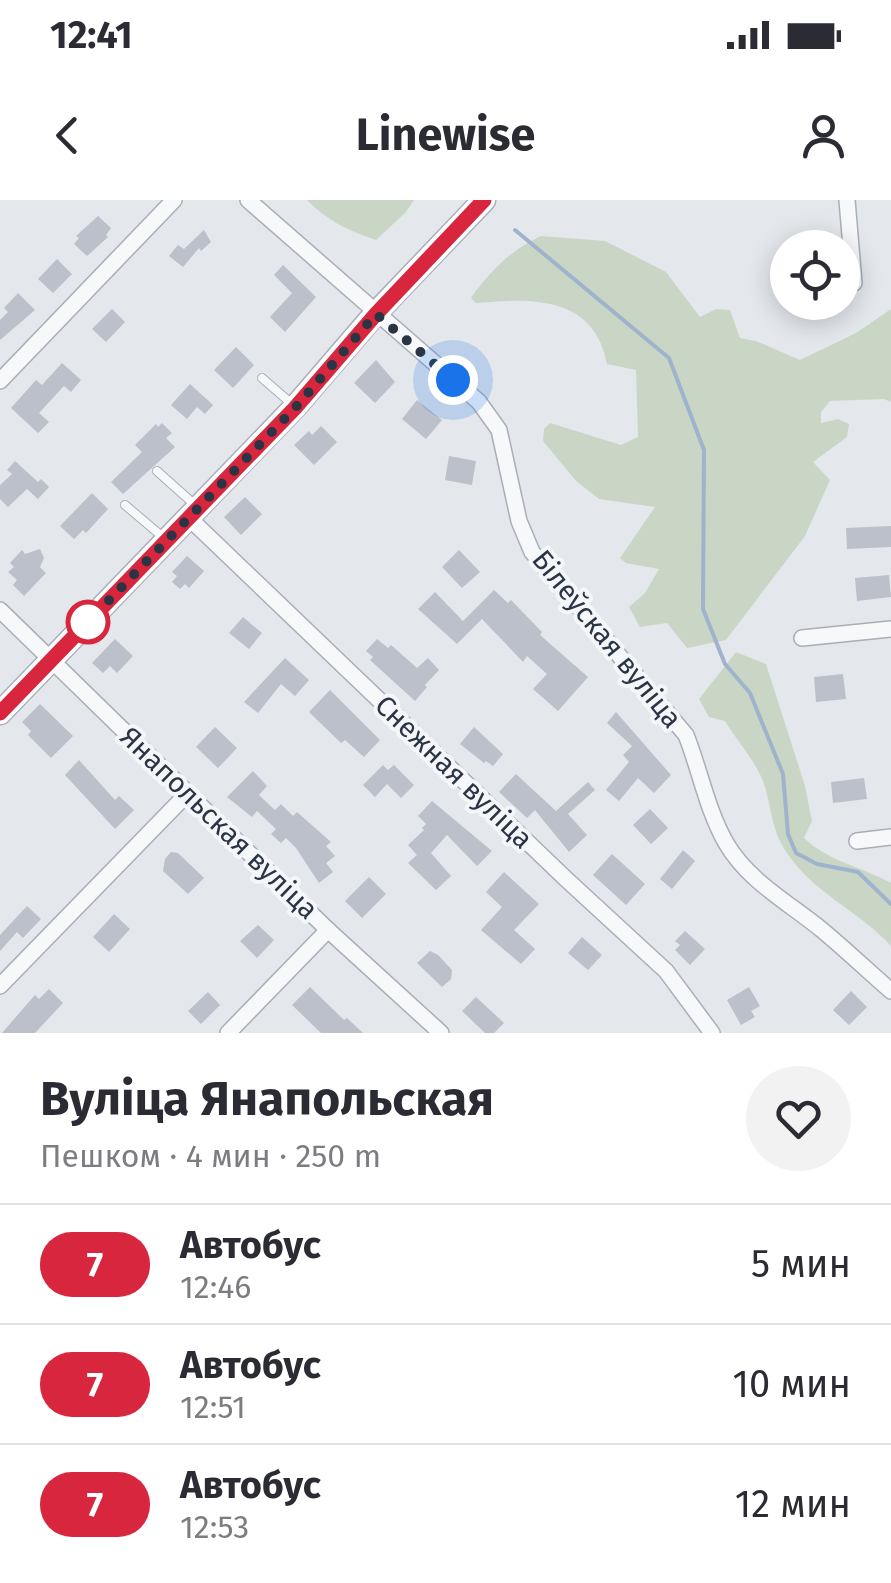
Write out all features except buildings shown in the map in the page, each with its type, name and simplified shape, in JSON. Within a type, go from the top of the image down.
[{"type":"street","points":[[0,381],[174,200]]},
{"type":"street","name":"Білеўская вуліца","points":[[248,200],[478,402],[499,430],[519,521],[532,552],[686,735],[726,844],[749,874],[824,932],[891,992]]},
{"type":"street","points":[[0,713],[295,408],[376,314],[484,200]]},
{"type":"street","points":[[847,200],[850,230]]},
{"type":"street","name":"Снежная вуліца","points":[[194,513],[552,866],[666,970],[712,1033]]},
{"type":"street","name":"Янапольская вуліца","points":[[0,610],[328,930],[441,1033]]},
{"type":"street","points":[[802,638],[891,629]]},
{"type":"street","points":[[0,986],[187,794]]},
{"type":"street","points":[[857,841],[891,837]]},
{"type":"street","points":[[228,1033],[328,930]]},
{"type":"lane","points":[[262,378],[295,408]]},
{"type":"lane","points":[[158,470],[194,513]]},
{"type":"lane","points":[[125,505],[167,540]]},
{"type":"green space","points":[[307,200],[414,200],[376,240],[338,224]]},
{"type":"green space","points":[[541,236],[605,241],[666,272],[700,317],[716,309],[730,310],[740,338],[800,360],[856,333],[891,309],[891,402],[830,401],[821,412],[821,423],[838,419],[849,424],[847,437],[813,462],[830,480],[805,536],[726,640],[687,648],[667,623],[640,627],[629,607],[645,593],[659,569],[626,563],[620,558],[655,507],[599,499],[576,481],[543,441],[544,429],[550,423],[621,445],[638,437],[636,370],[607,364],[600,342],[575,313],[539,302],[476,303],[471,298],[502,262]]},
{"type":"green space","points":[[736,652],[766,664],[805,786],[812,821],[804,838],[834,858],[891,883],[891,946],[810,880],[787,853],[778,837],[758,770],[725,721],[709,717],[699,699]]},
{"type":"waterway","points":[[515,230],[669,358],[704,450],[703,609],[725,664],[750,693],[783,774],[788,834],[796,853],[817,864],[858,872],[891,904]]},
{"type":"bus line","name":"7","points":[[0,713],[295,408],[376,314],[484,200]]},
{"type":"route","points":[[88,622],[295,408],[376,314],[453,380]]}]
